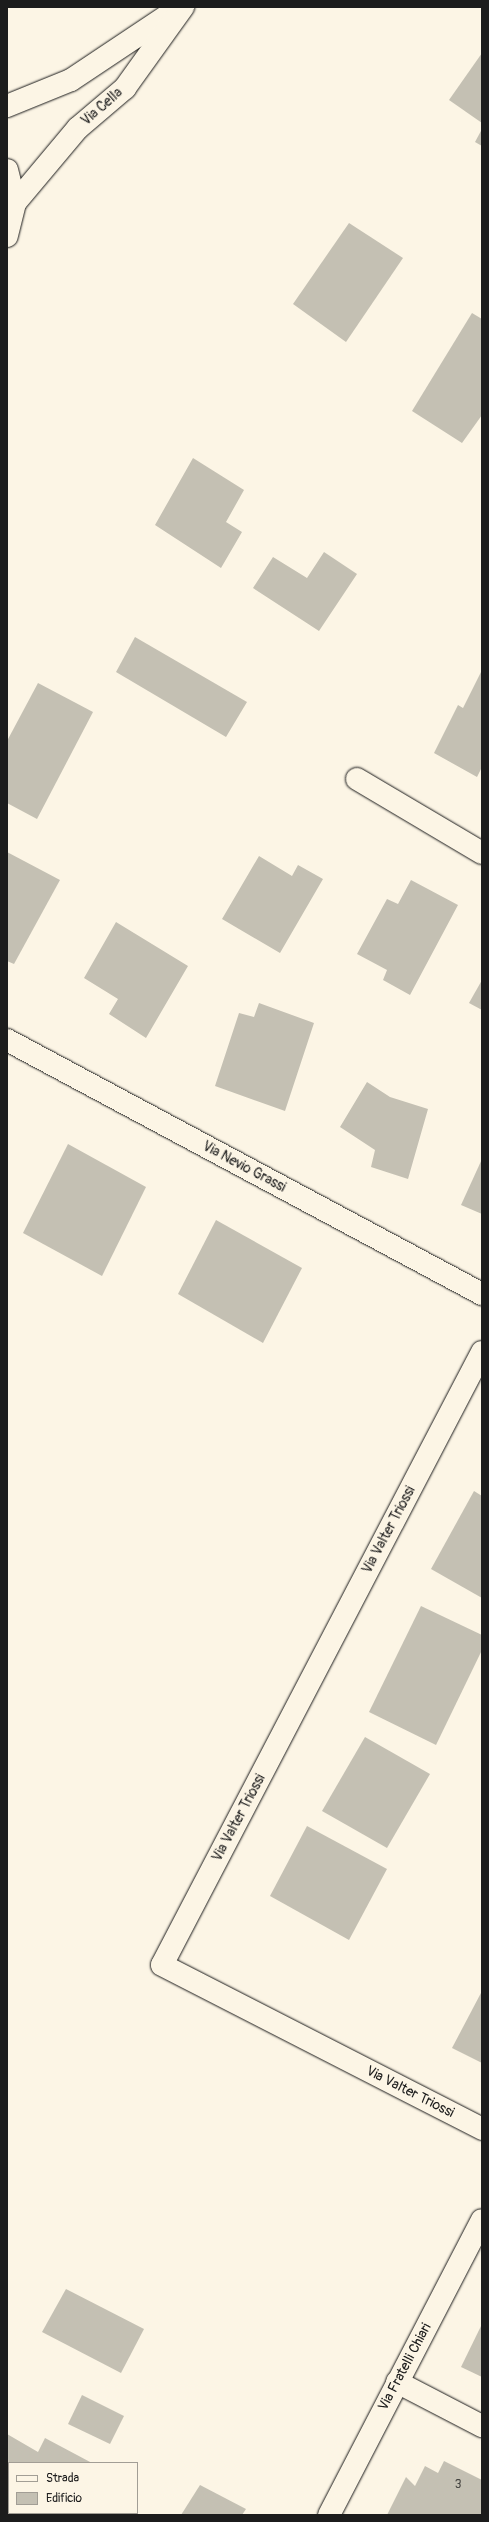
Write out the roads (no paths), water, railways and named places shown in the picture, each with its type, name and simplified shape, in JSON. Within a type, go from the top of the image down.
[{"type":"street","name":"Via Cella","points":[[7,106],[70,80],[182,7]]},
{"type":"street","name":"Via Cella","points":[[14,203],[78,128],[125,88],[182,7]]},
{"type":"street","name":"Via Cella","points":[[7,170],[14,203],[7,236]]},
{"type":"street","points":[[357,779],[482,853]]},
{"type":"street","name":"Via Nevio Grassi","points":[[7,1040],[482,1294]]},
{"type":"street","name":"Via Valter Triossi","points":[[482,1352],[162,1964],[482,2129]]},
{"type":"street","name":"Via Fratelli Chiari","points":[[329,2515],[482,2220]]},
{"type":"street","points":[[397,2382],[482,2426]]}]
